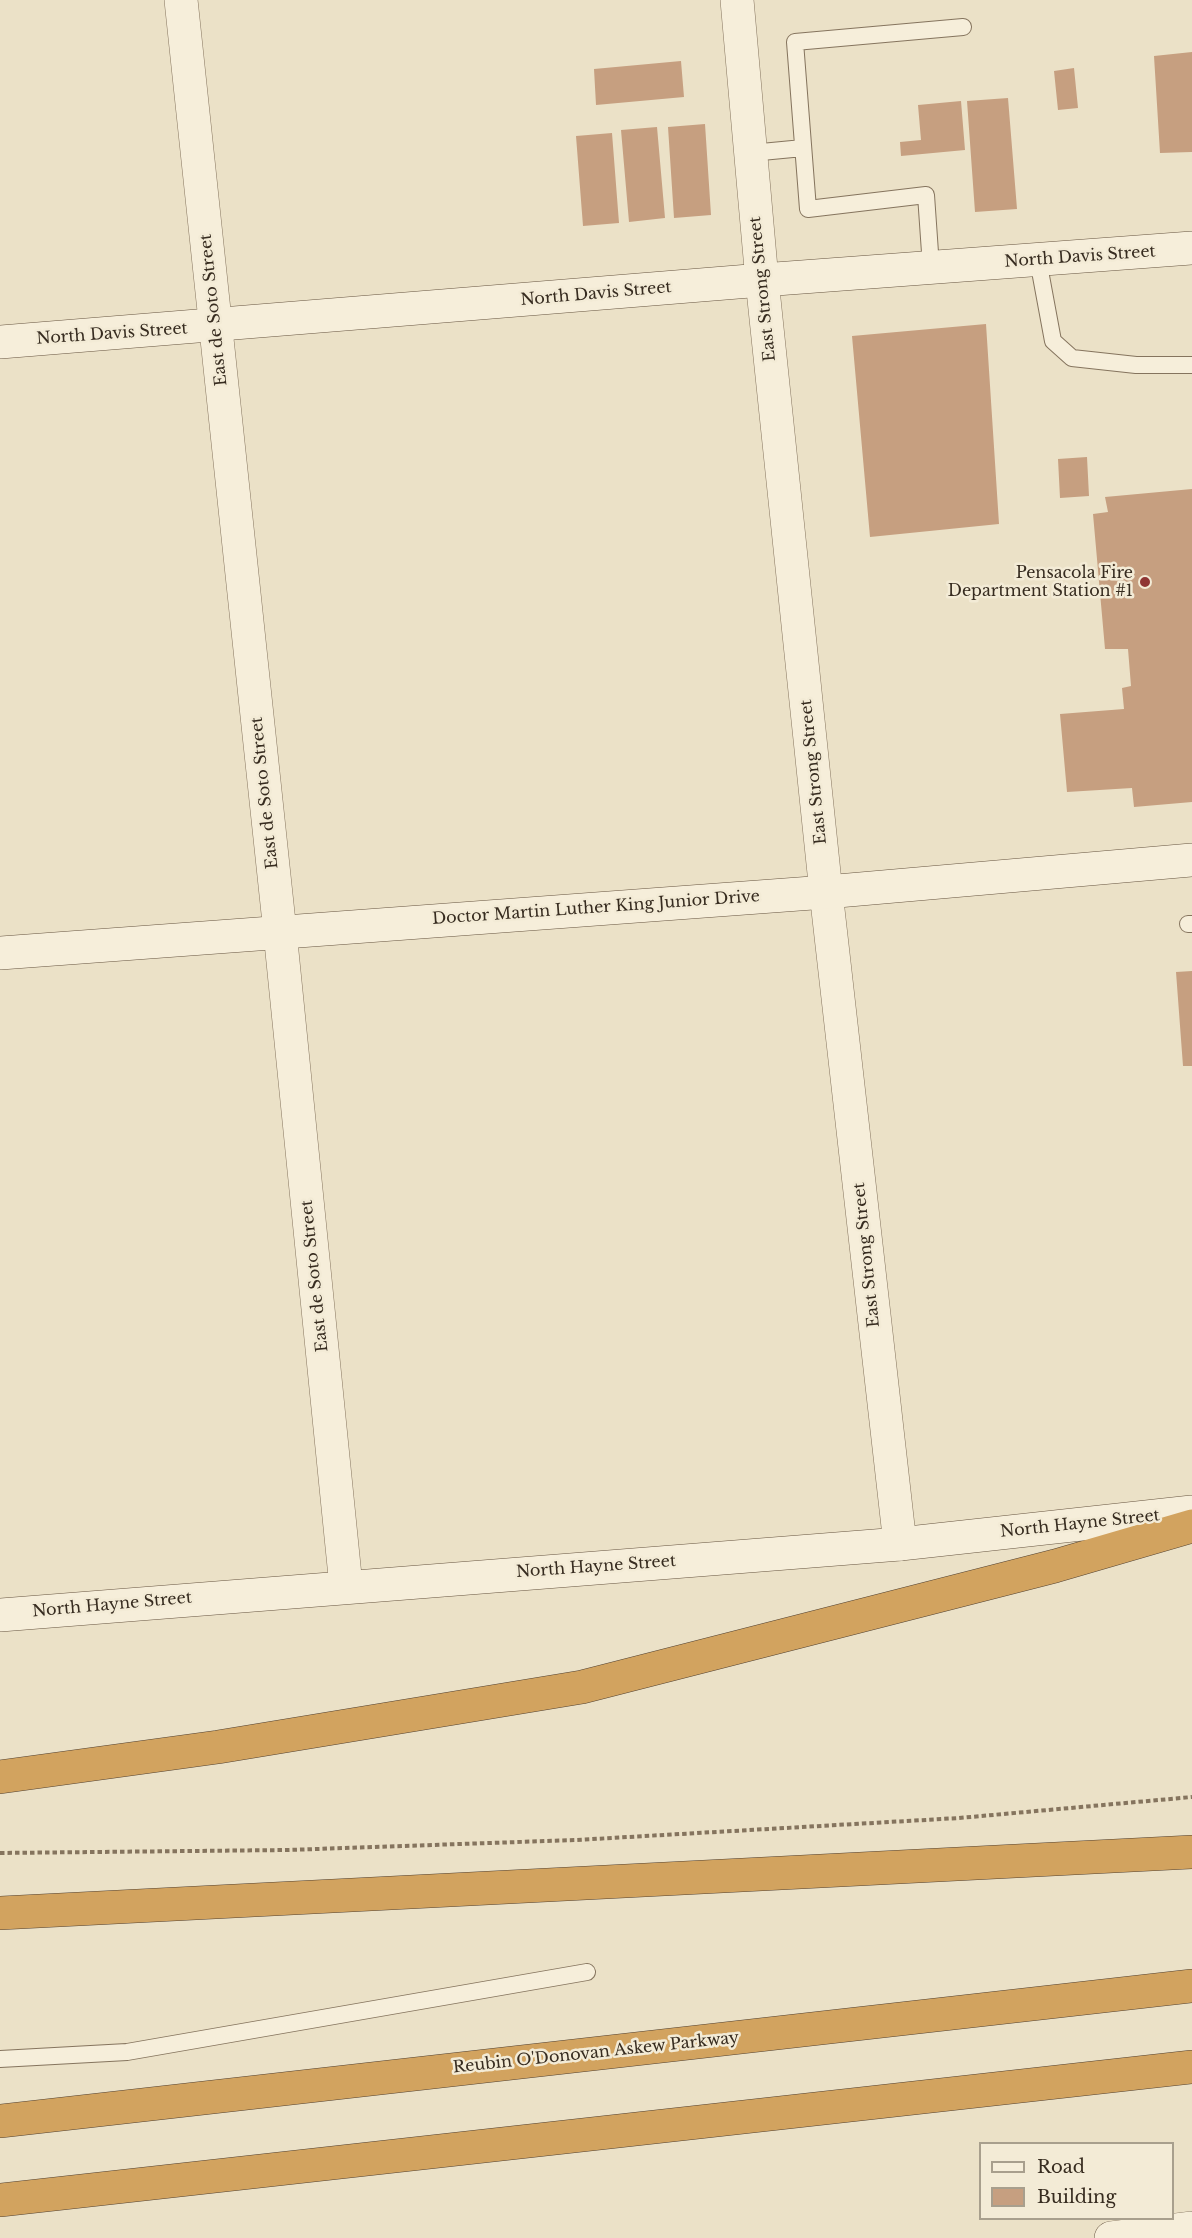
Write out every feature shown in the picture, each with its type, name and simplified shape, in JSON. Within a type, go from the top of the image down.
[{"type":"highway","points":[[0,1777],[218,1747],[582,1687],[1044,1569],[1192,1526]]},
{"type":"highway","points":[[0,1913],[1192,1852]]},
{"type":"highway","name":"Reubin O'Donovan Askew Parkway","points":[[0,2121],[1192,1986]]},
{"type":"highway","points":[[0,2200],[1192,2067]]},
{"type":"street","name":"East de Soto Street","points":[[181,0],[280,932],[346,1586]]},
{"type":"street","name":"East Strong Street","points":[[737,0],[762,280],[826,892],[900,1544]]},
{"type":"street","name":"North Davis Street","points":[[0,342],[762,280],[1192,248]]},
{"type":"street","name":"Doctor Martin Luther King Junior Drive","points":[[0,953],[826,892],[1192,860]]},
{"type":"street","name":"North Hayne Street","points":[[0,1614],[900,1544],[1192,1512]]},
{"type":"street","points":[[1111,2238],[1192,2228]]},
{"type":"lane","points":[[931,267],[926,195],[808,209],[795,42],[963,27]]},
{"type":"lane","points":[[751,153],[804,147]]},
{"type":"lane","points":[[1038,260],[1053,341],[1072,358],[1136,365],[1192,365]]},
{"type":"lane","points":[[0,2059],[127,2052],[587,1972]]},
{"type":"path","points":[[0,1853],[286,1850],[576,1840],[959,1818],[1192,1797]]},
{"type":"building","points":[[1192,52],[1192,152],[1160,153],[1154,56]]},
{"type":"building","points":[[681,61],[684,97],[596,105],[594,69]]},
{"type":"building","points":[[1074,68],[1078,108],[1058,110],[1054,71]]},
{"type":"building","points":[[1008,98],[1017,209],[975,212],[967,101]]},
{"type":"building","points":[[961,101],[965,150],[901,156],[900,142],[921,140],[918,105]]},
{"type":"building","points":[[705,124],[711,215],[674,218],[668,127]]},
{"type":"building","points":[[657,127],[665,218],[629,222],[621,130]]},
{"type":"building","points":[[612,133],[619,223],[583,226],[576,136]]},
{"type":"building","points":[[986,324],[999,524],[870,537],[852,336]]},
{"type":"building","points":[[1087,457],[1089,496],[1060,498],[1058,459]]},
{"type":"building","name":"Pensacola Fire Department Station #1","points":[[1192,489],[1192,802],[1134,807],[1132,788],[1067,792],[1060,714],[1124,709],[1122,688],[1131,686],[1128,649],[1105,649],[1093,514],[1108,512],[1105,497]]},
{"type":"building","points":[[1192,971],[1192,1066],[1183,1066],[1176,972]]},
{"type":"place","name":"Pensacola Fire Department Station #1","points":[[1145,582]]}]
